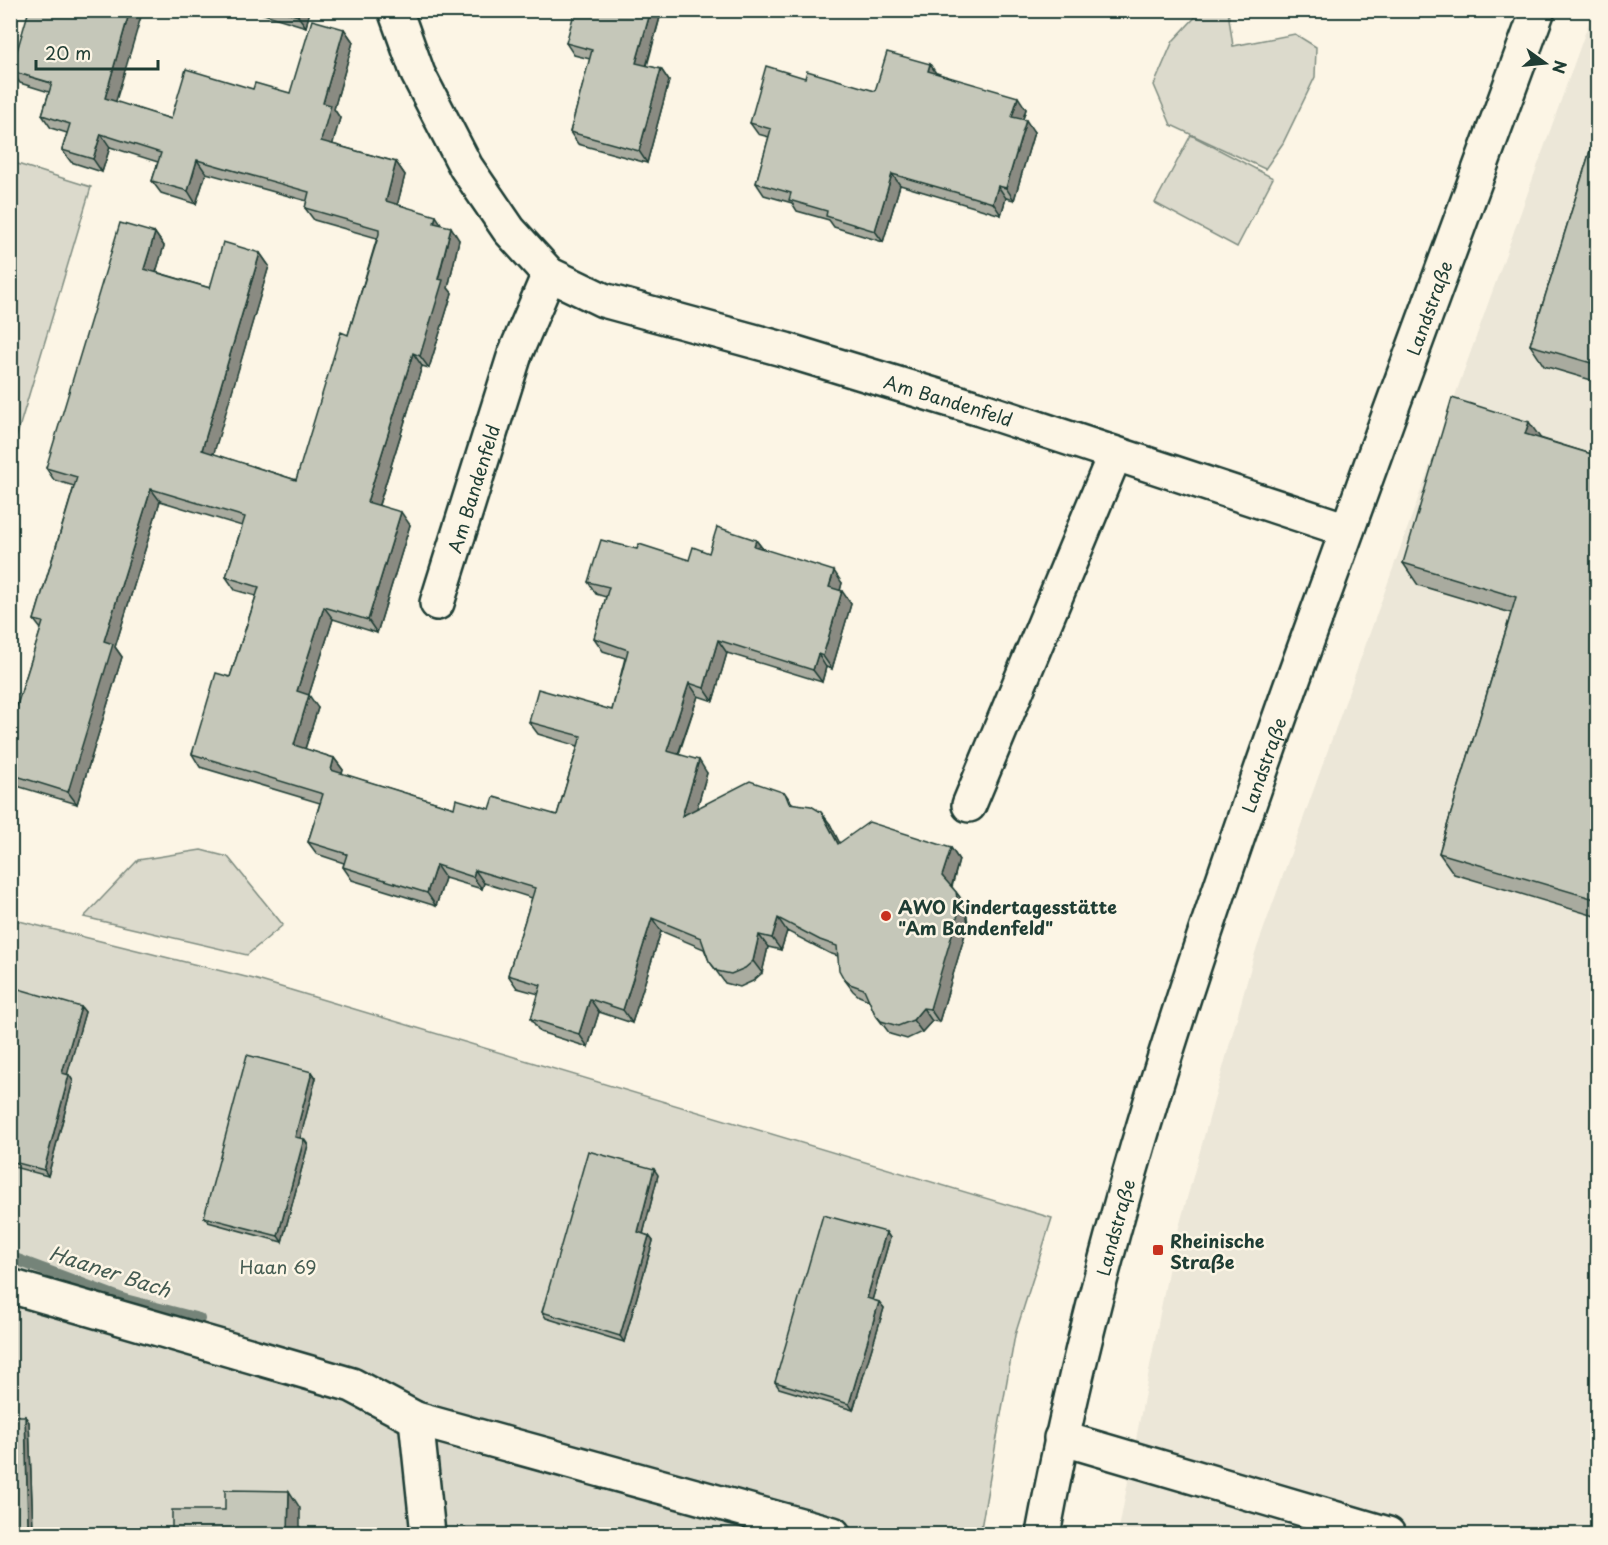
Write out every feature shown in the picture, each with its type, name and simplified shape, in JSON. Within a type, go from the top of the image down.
[{"type":"street","name":"Am Bandenfeld","points":[[395,10],[418,74],[466,167],[508,230],[549,274],[603,300],[797,353],[980,409],[1347,530]]},
{"type":"street","name":"Landstraße","points":[[1043,1534],[1061,1438],[1139,1139],[1239,831],[1538,10]]},
{"type":"street","name":"Am Bandenfeld","points":[[437,603],[515,354],[549,274]]},
{"type":"street","points":[[969,805],[1115,454]]},
{"type":"street","points":[[10,1286],[352,1385],[416,1419],[833,1534]]},
{"type":"street","points":[[416,1419],[428,1534]]},
{"type":"street","points":[[1061,1438],[1388,1534]]},
{"type":"shaded area","points":[[1593,11],[1597,11],[1597,1534],[1118,1534],[1171,1256],[1254,956]]},
{"type":"green space","points":[[1201,11],[1228,11],[1233,46],[1295,34],[1316,47],[1315,77],[1283,143],[1265,169],[1171,125],[1154,85],[1173,41]]},
{"type":"green space","points":[[1191,135],[1273,178],[1237,247],[1155,203]]},
{"type":"green space","points":[[10,162],[91,187],[11,455]]},
{"type":"green space","points":[[201,850],[228,857],[283,925],[247,955],[84,917],[138,860]]},
{"type":"green space","name":"Haan 69","points":[[11,919],[254,979],[1052,1218],[1015,1335],[980,1534],[11,1534]]},
{"type":"building","points":[[29,10],[130,10],[105,98],[171,119],[186,69],[253,89],[255,83],[290,93],[312,20],[344,29],[323,103],[331,105],[321,141],[396,162],[386,201],[436,216],[434,223],[451,227],[438,279],[443,280],[420,356],[413,353],[367,502],[401,512],[368,620],[324,607],[297,691],[309,695],[294,745],[334,758],[331,770],[454,808],[456,799],[490,809],[494,797],[557,815],[581,736],[529,722],[538,689],[612,710],[628,650],[594,638],[609,587],[588,582],[601,540],[637,549],[639,544],[689,560],[693,547],[709,553],[717,527],[756,540],[754,546],[834,571],[829,587],[842,591],[823,656],[818,654],[813,670],[718,640],[704,688],[689,683],[667,751],[699,760],[682,816],[750,781],[785,793],[789,803],[811,806],[821,812],[838,844],[869,822],[951,848],[942,876],[956,892],[959,911],[930,1009],[923,1008],[913,1020],[898,1026],[881,1021],[875,1014],[864,989],[844,979],[839,970],[837,946],[820,940],[778,918],[772,938],[759,935],[753,961],[745,968],[731,974],[717,971],[709,961],[701,938],[652,918],[623,1010],[590,999],[579,1034],[531,1019],[541,985],[508,975],[535,888],[475,870],[473,877],[436,865],[427,893],[343,867],[347,854],[308,842],[323,794],[192,754],[216,673],[230,677],[259,587],[226,577],[245,517],[151,489],[104,641],[113,644],[68,792],[10,774],[10,728],[43,622],[34,620],[77,477],[46,468],[120,223],[155,233],[144,269],[210,288],[223,242],[260,253],[202,450],[296,480],[341,332],[348,335],[379,234],[379,229],[305,208],[309,192],[197,160],[188,191],[152,181],[161,153],[101,134],[93,159],[62,150],[70,124],[42,115],[52,83],[11,71]]},
{"type":"building","points":[[280,10],[300,10],[298,16]]},
{"type":"building","points":[[575,10],[651,10],[636,63],[661,69],[639,151],[570,132],[592,50],[566,43]]},
{"type":"building","points":[[887,52],[930,64],[928,71],[1018,97],[1012,117],[1026,120],[1006,188],[998,186],[993,203],[892,174],[875,231],[826,216],[827,211],[789,200],[791,193],[756,183],[771,129],[750,123],[766,66],[805,78],[807,71],[875,91]]},
{"type":"building","points":[[1598,125],[1598,365],[1530,345]]},
{"type":"building","points":[[1452,398],[1529,422],[1525,434],[1598,456],[1598,900],[1439,853],[1516,597],[1403,563]]},
{"type":"building","points":[[12,987],[81,1007],[62,1073],[69,1075],[44,1170],[10,1161],[10,993]]},
{"type":"building","points":[[247,1055],[312,1072],[295,1137],[304,1139],[278,1236],[204,1217]]},
{"type":"building","points":[[588,1151],[654,1169],[638,1232],[649,1236],[620,1336],[542,1312]]},
{"type":"building","points":[[823,1215],[886,1232],[867,1298],[879,1302],[849,1404],[775,1382]]},
{"type":"building","points":[[10,1416],[25,1416],[28,1525],[10,1526]]},
{"type":"building","points":[[225,1490],[289,1491],[288,1534],[172,1534],[172,1510],[225,1510]]},
{"type":"waterway","name":"Haaner Bach","points":[[10,1257],[125,1300],[199,1319]]},
{"type":"place","name":"AWO Kindertagesstätte \"Am Bandenfeld\"","points":[[886,916]]},
{"type":"place","name":"Rheinische Straße","points":[[1158,1250]]}]
